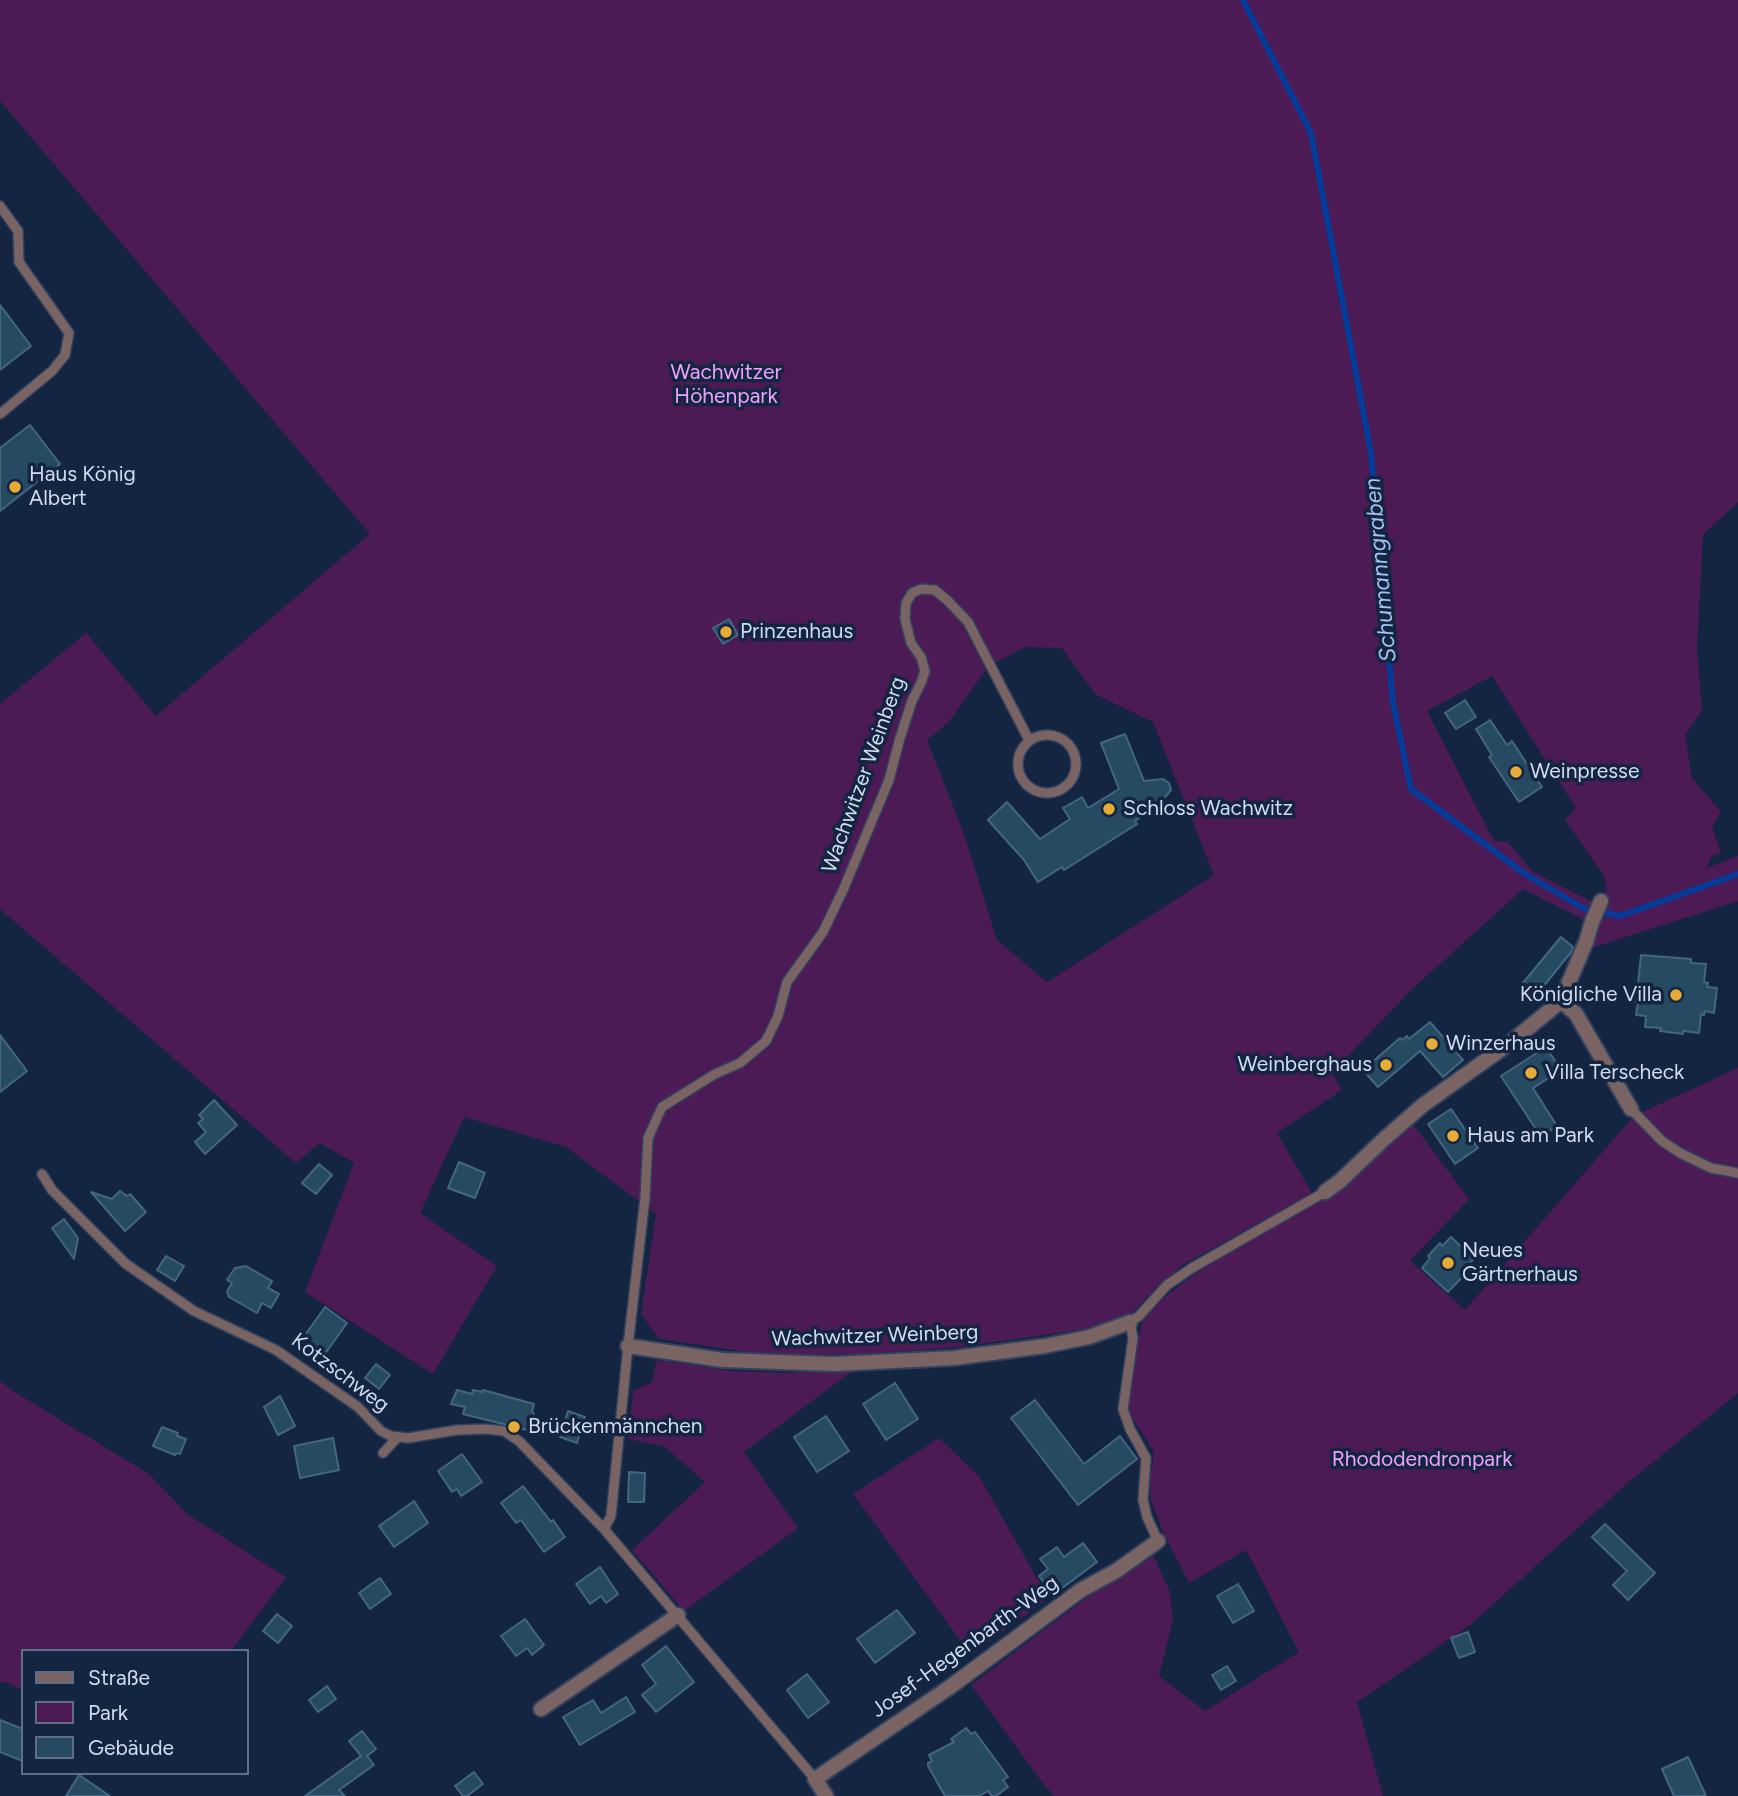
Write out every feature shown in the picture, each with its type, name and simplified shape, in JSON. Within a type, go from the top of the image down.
[{"type":"street","points":[[1601,901],[1561,1001],[1576,1014],[1631,1109]]},
{"type":"street","name":"Wachwitzer Weinberg","points":[[1325,1192],[1423,1105],[1510,1043],[1561,1001]]},
{"type":"street","name":"Wachwitzer Weinberg","points":[[628,1346],[722,1360],[787,1363],[954,1358],[1090,1337],[1130,1322]]},
{"type":"street","name":"Josef-Hegenbarth-Weg","points":[[815,1779],[950,1687],[1081,1590],[1116,1571],[1158,1541]]},
{"type":"street","points":[[541,1709],[678,1615]]},
{"type":"street","points":[[815,1779],[826,1796]]},
{"type":"lane","points":[[0,206],[18,230],[19,262],[69,333],[65,355],[52,371],[0,414]]},
{"type":"lane","name":"Wachwitzer Weinberg","points":[[628,1346],[644,1210],[648,1138],[662,1107],[715,1074],[740,1063],[766,1041],[778,1016],[787,982],[823,932],[889,780],[912,701],[925,671],[921,657],[911,643],[905,619],[906,603],[912,593],[921,589],[935,590],[968,622],[1029,740]]},
{"type":"lane","points":[[1043,734],[1053,735],[1070,746],[1077,764],[1075,774],[1062,790],[1055,793],[1035,791],[1020,777],[1018,758],[1029,740],[1043,734]]},
{"type":"lane","points":[[1631,1109],[1662,1141],[1680,1153],[1711,1167],[1738,1173]]},
{"type":"lane","name":"Kotzschweg","points":[[42,1174],[52,1190],[125,1264],[194,1311],[276,1350],[358,1407],[381,1431],[408,1438],[457,1430],[486,1429],[505,1431],[519,1441],[604,1529],[815,1779]]},
{"type":"lane","name":"Wachwitzer Weinberg","points":[[1130,1322],[1139,1316],[1167,1285],[1192,1268],[1325,1192]]},
{"type":"lane","points":[[1130,1322],[1133,1338],[1123,1409],[1130,1429],[1146,1458],[1143,1500],[1158,1541]]},
{"type":"lane","points":[[604,1529],[611,1516],[628,1346]]},
{"type":"lane","points":[[383,1453],[398,1437]]},
{"type":"green space","name":"Wachwitzer Höhenpark","points":[[0,0],[1738,0],[1738,502],[1703,535],[1697,648],[1702,711],[1685,735],[1692,778],[1721,812],[1712,827],[1721,853],[1712,856],[1706,868],[1738,856],[1738,901],[1594,947],[1605,903],[1606,885],[1603,874],[1565,820],[1576,808],[1492,676],[1427,711],[1494,841],[1508,842],[1533,872],[1593,902],[1585,920],[1523,889],[1411,990],[1332,1073],[1342,1090],[1277,1133],[1312,1193],[1184,1264],[1130,1315],[1079,1330],[959,1347],[877,1353],[785,1357],[741,1354],[741,1351],[659,1339],[641,1314],[656,1214],[566,1147],[464,1117],[420,1213],[497,1266],[433,1374],[305,1292],[354,1163],[320,1143],[296,1163],[0,909],[0,704],[86,633],[156,716],[370,534],[0,101]],"holes":[[[1026,647],[1062,648],[1095,694],[1153,722],[1214,875],[1047,982],[997,940],[964,834],[927,740],[948,723],[985,671],[996,662]]]},
{"type":"green space","name":"Rhododendronpark","points":[[1738,1068],[1738,1393],[1631,1480],[1470,1625],[1357,1702],[1383,1796],[1054,1796],[971,1685],[1152,1552],[1170,1592],[1173,1620],[1159,1676],[1205,1711],[1299,1652],[1246,1550],[1189,1583],[1163,1532],[1151,1500],[1150,1480],[1154,1452],[1127,1409],[1142,1320],[1166,1296],[1196,1273],[1340,1189],[1413,1124],[1469,1199],[1410,1261],[1465,1310],[1634,1116]]},
{"type":"green space","points":[[657,1360],[732,1371],[786,1373],[855,1369],[744,1452],[798,1528],[684,1611],[632,1550],[705,1482],[664,1446],[628,1439],[633,1391],[652,1382]]},
{"type":"green space","points":[[0,1381],[149,1474],[188,1515],[286,1577],[232,1649],[21,1649],[21,1690],[0,1682]]},
{"type":"green space","points":[[939,1438],[979,1476],[1050,1597],[971,1655],[853,1494]]},
{"type":"building","points":[[0,305],[31,346],[0,370]]},
{"type":"building","name":"Haus König Albert","points":[[30,425],[60,464],[0,511],[0,448]]},
{"type":"building","name":"Prinzenhaus","points":[[729,619],[738,635],[723,644],[713,628]]},
{"type":"building","points":[[1465,700],[1476,717],[1456,729],[1445,713]]},
{"type":"building","name":"Weinpresse","points":[[1490,720],[1507,745],[1512,741],[1542,787],[1519,802],[1489,757],[1492,755],[1476,729]]},
{"type":"building","name":"Schloss Wachwitz","points":[[1125,734],[1144,781],[1163,779],[1169,783],[1171,790],[1157,807],[1135,821],[1137,824],[1064,870],[1062,867],[1038,882],[1024,860],[988,820],[1007,802],[1040,839],[1070,819],[1063,808],[1082,797],[1088,808],[1119,789],[1101,743]]},
{"type":"building","points":[[1561,937],[1573,947],[1572,951],[1535,995],[1522,984]]},
{"type":"building","name":"Königliche Villa","points":[[1641,955],[1691,959],[1691,963],[1706,964],[1704,982],[1708,983],[1707,987],[1717,988],[1714,1013],[1705,1011],[1704,1015],[1701,1014],[1699,1033],[1683,1031],[1683,1034],[1645,1027],[1646,1016],[1636,1015]]},
{"type":"building","points":[[1430,1022],[1463,1060],[1443,1077],[1420,1051],[1378,1087],[1363,1070],[1400,1038],[1402,1040],[1407,1036],[1409,1039]]},
{"type":"building","points":[[0,1035],[27,1071],[0,1092]]},
{"type":"building","name":"Villa Terscheck","points":[[1546,1047],[1561,1070],[1533,1088],[1557,1126],[1541,1137],[1501,1076]]},
{"type":"building","points":[[214,1100],[237,1125],[205,1154],[195,1142],[206,1132],[198,1123],[203,1119],[199,1115]]},
{"type":"building","name":"Haus am Park","points":[[1451,1109],[1478,1148],[1455,1164],[1428,1124]]},
{"type":"building","points":[[459,1162],[485,1173],[475,1198],[448,1188]]},
{"type":"building","points":[[319,1164],[332,1175],[316,1194],[302,1183]]},
{"type":"building","points":[[120,1191],[127,1196],[130,1194],[146,1212],[125,1231],[91,1192],[112,1199]]},
{"type":"building","points":[[64,1219],[78,1238],[74,1259],[52,1228]]},
{"type":"building","name":"Neues Gärtnerhaus","points":[[1451,1237],[1474,1259],[1466,1267],[1469,1270],[1448,1292],[1422,1268],[1430,1258],[1428,1256],[1440,1243],[1442,1246]]},
{"type":"building","points":[[166,1256],[184,1266],[175,1281],[157,1270]]},
{"type":"building","points":[[246,1266],[272,1281],[268,1288],[279,1294],[271,1308],[262,1303],[257,1313],[229,1297],[227,1291],[232,1283],[227,1280],[235,1268]]},
{"type":"building","points":[[325,1307],[347,1323],[322,1358],[300,1342]]},
{"type":"building","points":[[376,1364],[390,1375],[379,1389],[365,1378]]},
{"type":"building","points":[[895,1383],[918,1419],[886,1440],[863,1404]]},
{"type":"building","points":[[457,1390],[472,1394],[473,1390],[483,1390],[534,1404],[532,1421],[527,1430],[463,1414],[465,1407],[451,1404]]},
{"type":"building","points":[[280,1396],[295,1426],[278,1435],[264,1407]]},
{"type":"building","points":[[1035,1400],[1084,1464],[1120,1436],[1137,1459],[1078,1505],[1011,1418]]},
{"type":"building","points":[[568,1411],[585,1417],[577,1443],[560,1437]]},
{"type":"building","points":[[826,1416],[849,1451],[817,1472],[794,1437]]},
{"type":"building","points":[[162,1427],[186,1439],[180,1454],[175,1455],[153,1446]]},
{"type":"building","points":[[333,1438],[339,1470],[300,1478],[294,1446]]},
{"type":"building","points":[[462,1454],[482,1482],[461,1496],[457,1489],[452,1492],[438,1471]]},
{"type":"building","points":[[629,1472],[645,1473],[644,1502],[628,1502]]},
{"type":"building","points":[[523,1486],[565,1537],[544,1552],[521,1520],[516,1523],[501,1503]]},
{"type":"building","points":[[414,1501],[428,1523],[394,1547],[379,1526]]},
{"type":"building","points":[[1605,1524],[1655,1573],[1628,1600],[1613,1585],[1627,1571],[1592,1537]]},
{"type":"building","points":[[1083,1543],[1097,1562],[1053,1595],[1039,1576],[1048,1569],[1040,1559],[1057,1547],[1064,1557]]},
{"type":"building","points":[[600,1567],[618,1594],[606,1603],[601,1596],[590,1604],[576,1584]]},
{"type":"building","points":[[380,1578],[391,1594],[370,1609],[359,1593]]},
{"type":"building","points":[[1238,1584],[1254,1611],[1233,1623],[1217,1596]]},
{"type":"building","points":[[897,1610],[915,1633],[875,1663],[857,1639]]},
{"type":"building","points":[[277,1614],[292,1626],[278,1643],[263,1631]]},
{"type":"building","points":[[525,1619],[544,1645],[532,1655],[527,1648],[516,1656],[501,1636]]},
{"type":"building","points":[[1468,1632],[1475,1652],[1459,1658],[1451,1638]]},
{"type":"building","points":[[666,1646],[694,1682],[656,1712],[642,1695],[656,1684],[642,1665]]},
{"type":"building","points":[[1227,1666],[1236,1681],[1221,1690],[1212,1675]]},
{"type":"building","points":[[807,1674],[829,1702],[808,1718],[787,1690]]},
{"type":"building","points":[[327,1686],[336,1699],[318,1712],[309,1700]]},
{"type":"building","points":[[626,1697],[635,1712],[580,1745],[563,1717],[593,1700],[601,1713]]},
{"type":"building","points":[[0,1720],[21,1728],[21,1760],[0,1752]]},
{"type":"building","points":[[966,1728],[971,1734],[975,1732],[1008,1777],[1003,1780],[1008,1787],[996,1796],[992,1796],[988,1791],[979,1796],[945,1796],[928,1766],[932,1761],[929,1755],[954,1742],[951,1739]]},
{"type":"building","points":[[362,1731],[376,1749],[367,1756],[374,1765],[339,1790],[345,1796],[305,1796],[361,1756],[349,1741]]},
{"type":"building","points":[[1688,1757],[1706,1796],[1674,1796],[1662,1769]]},
{"type":"building","points":[[474,1772],[483,1784],[463,1796],[455,1786]]},
{"type":"building","points":[[79,1775],[110,1796],[66,1796]]},
{"type":"waterway","name":"Schumanngraben","points":[[1243,0],[1311,133],[1371,453],[1393,703],[1411,789],[1525,874],[1583,908],[1620,916],[1738,874]]},
{"type":"place","name":"Haus König Albert","points":[[15,487]]},
{"type":"place","name":"Prinzenhaus","points":[[726,632]]},
{"type":"place","name":"Weinpresse","points":[[1516,772]]},
{"type":"place","name":"Schloss Wachwitz","points":[[1109,809]]},
{"type":"place","name":"Königliche Villa","points":[[1676,995]]},
{"type":"place","name":"Winzerhaus","points":[[1432,1044]]},
{"type":"place","name":"Weinberghaus","points":[[1386,1065]]},
{"type":"place","name":"Villa Terscheck","points":[[1531,1073]]},
{"type":"place","name":"Haus am Park","points":[[1453,1136]]},
{"type":"place","name":"Neues Gärtnerhaus","points":[[1448,1263]]},
{"type":"place","name":"Brückenmännchen","points":[[514,1427]]}]
